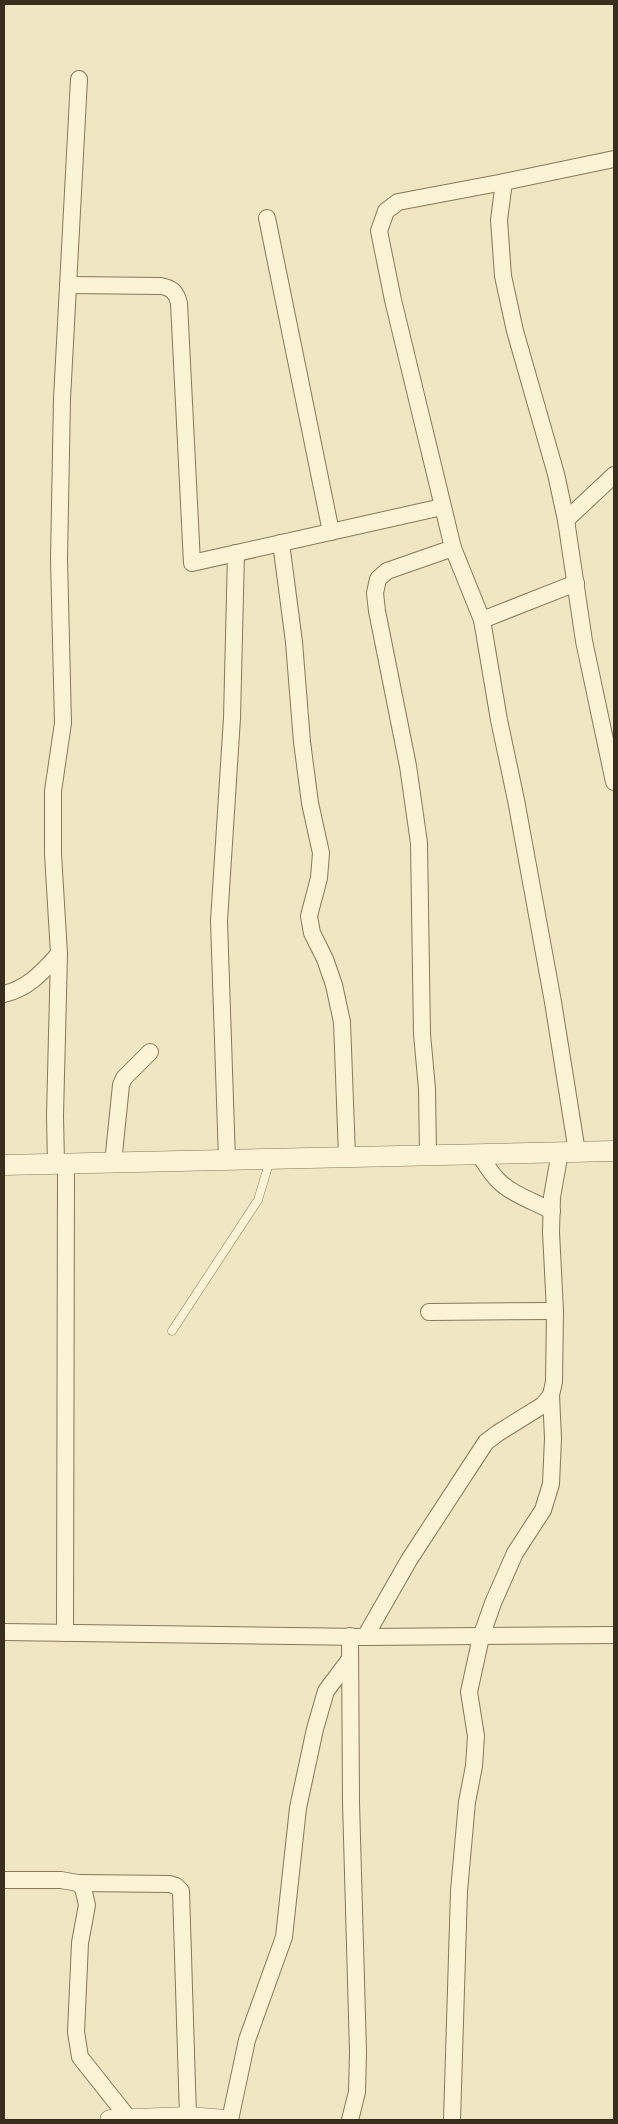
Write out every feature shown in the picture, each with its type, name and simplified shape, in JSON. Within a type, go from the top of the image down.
[{"type":"street","points":[[66,1633],[61,1164],[55,1116],[59,954],[53,854],[52,791],[63,723],[59,519],[62,399],[79,79]]},
{"type":"street","points":[[350,2120],[356,2092],[358,2052],[351,1802],[350,1659],[357,1636],[486,1442],[542,1406],[550,1395],[554,1382],[555,1311],[551,1232],[552,1197],[569,1152],[529,866],[499,720],[482,620],[453,548],[442,507],[392,300],[379,231],[386,212],[398,202],[614,159]]},
{"type":"street","points":[[504,182],[499,220],[504,276],[515,331],[556,474],[566,520],[584,641],[614,782]]},
{"type":"street","points":[[267,218],[331,532]]},
{"type":"street","points":[[68,285],[161,286],[176,293],[179,303],[192,563],[442,507]]},
{"type":"street","points":[[566,520],[614,476]]},
{"type":"street","points":[[281,543],[294,642],[302,742],[310,803],[321,853],[319,878],[309,916],[312,933],[331,976],[342,1022],[346,1156]]},
{"type":"street","points":[[428,1155],[427,1089],[422,1034],[418,843],[408,766],[377,610],[376,593],[378,578],[387,571],[453,548]]},
{"type":"street","points":[[227,1160],[219,922],[232,718],[236,554]]},
{"type":"street","points":[[482,620],[576,583]]},
{"type":"street","points":[[4,994],[35,980],[59,954]]},
{"type":"street","points":[[113,1163],[121,1085],[124,1078],[150,1052]]},
{"type":"street","points":[[4,1165],[614,1151]]},
{"type":"street","points":[[479,1154],[495,1178],[502,1184],[552,1211]]},
{"type":"street","points":[[429,1312],[555,1311]]},
{"type":"street","points":[[452,2120],[452,2064],[459,1891],[467,1802],[474,1766],[475,1743],[469,1692],[481,1637],[515,1553],[543,1510],[550,1490],[553,1438],[550,1395]]},
{"type":"street","points":[[4,1632],[481,1637],[614,1635]]},
{"type":"street","points":[[230,2120],[247,2040],[284,1937],[298,1808],[315,1729],[326,1691],[350,1659]]},
{"type":"street","points":[[4,1880],[170,1884],[176,1886],[181,1891],[188,2117]]},
{"type":"street","points":[[78,1883],[83,1888],[87,1905],[80,1943],[76,2032],[80,2057],[88,2070],[130,2120]]},
{"type":"street","points":[[110,2120],[188,2117],[225,2120]]},
{"type":"lane","points":[[172,1331],[258,1200],[270,1158]]}]
